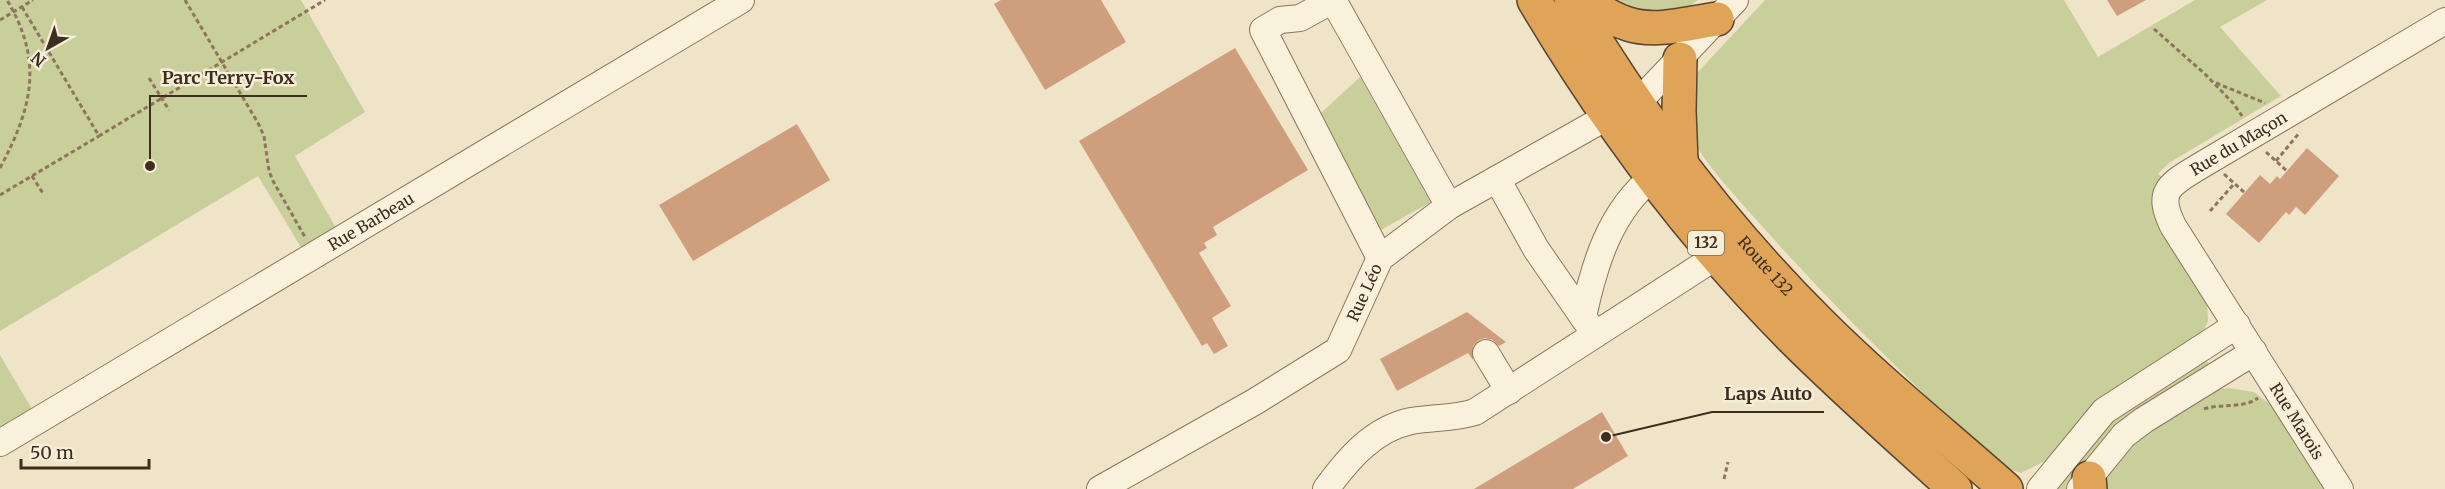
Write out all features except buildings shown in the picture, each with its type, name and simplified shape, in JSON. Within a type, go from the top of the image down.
[{"type":"highway","name":"Route 132","points":[[1534,0],[1623,109],[1681,161],[1753,251],[1820,323],[1891,389],[2007,489]]},
{"type":"highway","name":"Route 132","points":[[1571,0],[1653,177],[1717,256],[1792,338],[1955,489]]},
{"type":"highway","points":[[1582,0],[1608,16],[1638,27],[1656,28],[1726,9]]},
{"type":"highway","points":[[1680,59],[1678,111],[1681,161]]},
{"type":"street","name":"Rue Barbeau","points":[[0,443],[741,0]]},
{"type":"street","points":[[1380,258],[1263,30],[1280,20],[1299,18],[1333,0],[1449,206]]},
{"type":"street","name":"Rue Léo","points":[[1100,489],[1256,401],[1338,350],[1380,258],[1449,206],[1623,109],[1680,59],[1726,9]]},
{"type":"street","name":"Rue du Maçon","points":[[2254,352],[2173,226],[2166,208],[2165,194],[2182,176],[2247,129],[2445,21]]},
{"type":"street","points":[[1589,325],[1591,278],[1612,227],[1630,198],[1653,177]]},
{"type":"street","points":[[1497,179],[1536,249],[1589,325]]},
{"type":"street","points":[[1326,489],[1354,453],[1383,432],[1410,422],[1460,417],[1475,412],[1509,391],[1589,325],[1717,256]]},
{"type":"street","points":[[2040,489],[2104,411],[2237,325]]},
{"type":"street","points":[[2086,485],[2115,444],[2132,428],[2254,352]]},
{"type":"street","name":"Rue Marois","points":[[2254,352],[2340,489]]},
{"type":"street","points":[[1486,353],[1509,391]]},
{"type":"path","points":[[0,168],[24,117],[31,85],[30,57],[26,39],[7,0]]},
{"type":"path","points":[[0,20],[33,0]]},
{"type":"path","points":[[185,0],[258,123],[264,136],[269,171],[273,181],[309,244]]},
{"type":"path","points":[[0,195],[325,0]]},
{"type":"path","points":[[22,7],[99,136]]},
{"type":"path","points":[[2154,28],[2238,108],[2247,129],[2287,171]]},
{"type":"path","points":[[149,78],[169,110]]},
{"type":"path","points":[[2211,81],[2256,98],[2270,106]]},
{"type":"path","points":[[2276,161],[2300,132]]},
{"type":"path","points":[[32,176],[44,195]]},
{"type":"path","points":[[2210,211],[2234,184]]},
{"type":"path","points":[[2200,410],[2212,406],[2244,404],[2260,397]]},
{"type":"path","points":[[1724,479],[1728,462]]},
{"type":"green space","points":[[0,0],[301,0],[365,112],[295,156],[336,228],[302,249],[258,176],[0,331]]},
{"type":"green space","points":[[1599,0],[1698,0],[1683,11],[1648,18]]},
{"type":"green space","points":[[1765,0],[2064,0],[2098,57],[2195,0],[2267,0],[2220,27],[2281,96],[2169,163],[2158,174],[2161,176],[2155,193],[2155,216],[2207,302],[2208,321],[2203,332],[2051,458],[2021,473],[2002,467],[1905,376],[1812,281],[1709,165],[1696,144],[1692,135],[1690,112],[1698,72]]},
{"type":"green space","points":[[1360,77],[1431,202],[1379,231],[1320,114]]},
{"type":"green space","points":[[0,355],[32,409],[0,429]]},
{"type":"green space","points":[[2207,361],[2209,366],[2116,425],[2067,489],[2055,489],[2100,428],[2181,373]]},
{"type":"green space","points":[[2229,388],[2254,392],[2275,408],[2326,489],[2102,489],[2107,476],[2135,438],[2215,390]]},
{"type":"place","name":"Parc Terry-Fox","points":[[150,166]]},
{"type":"place","name":"Laps Auto","points":[[1606,437]]}]
